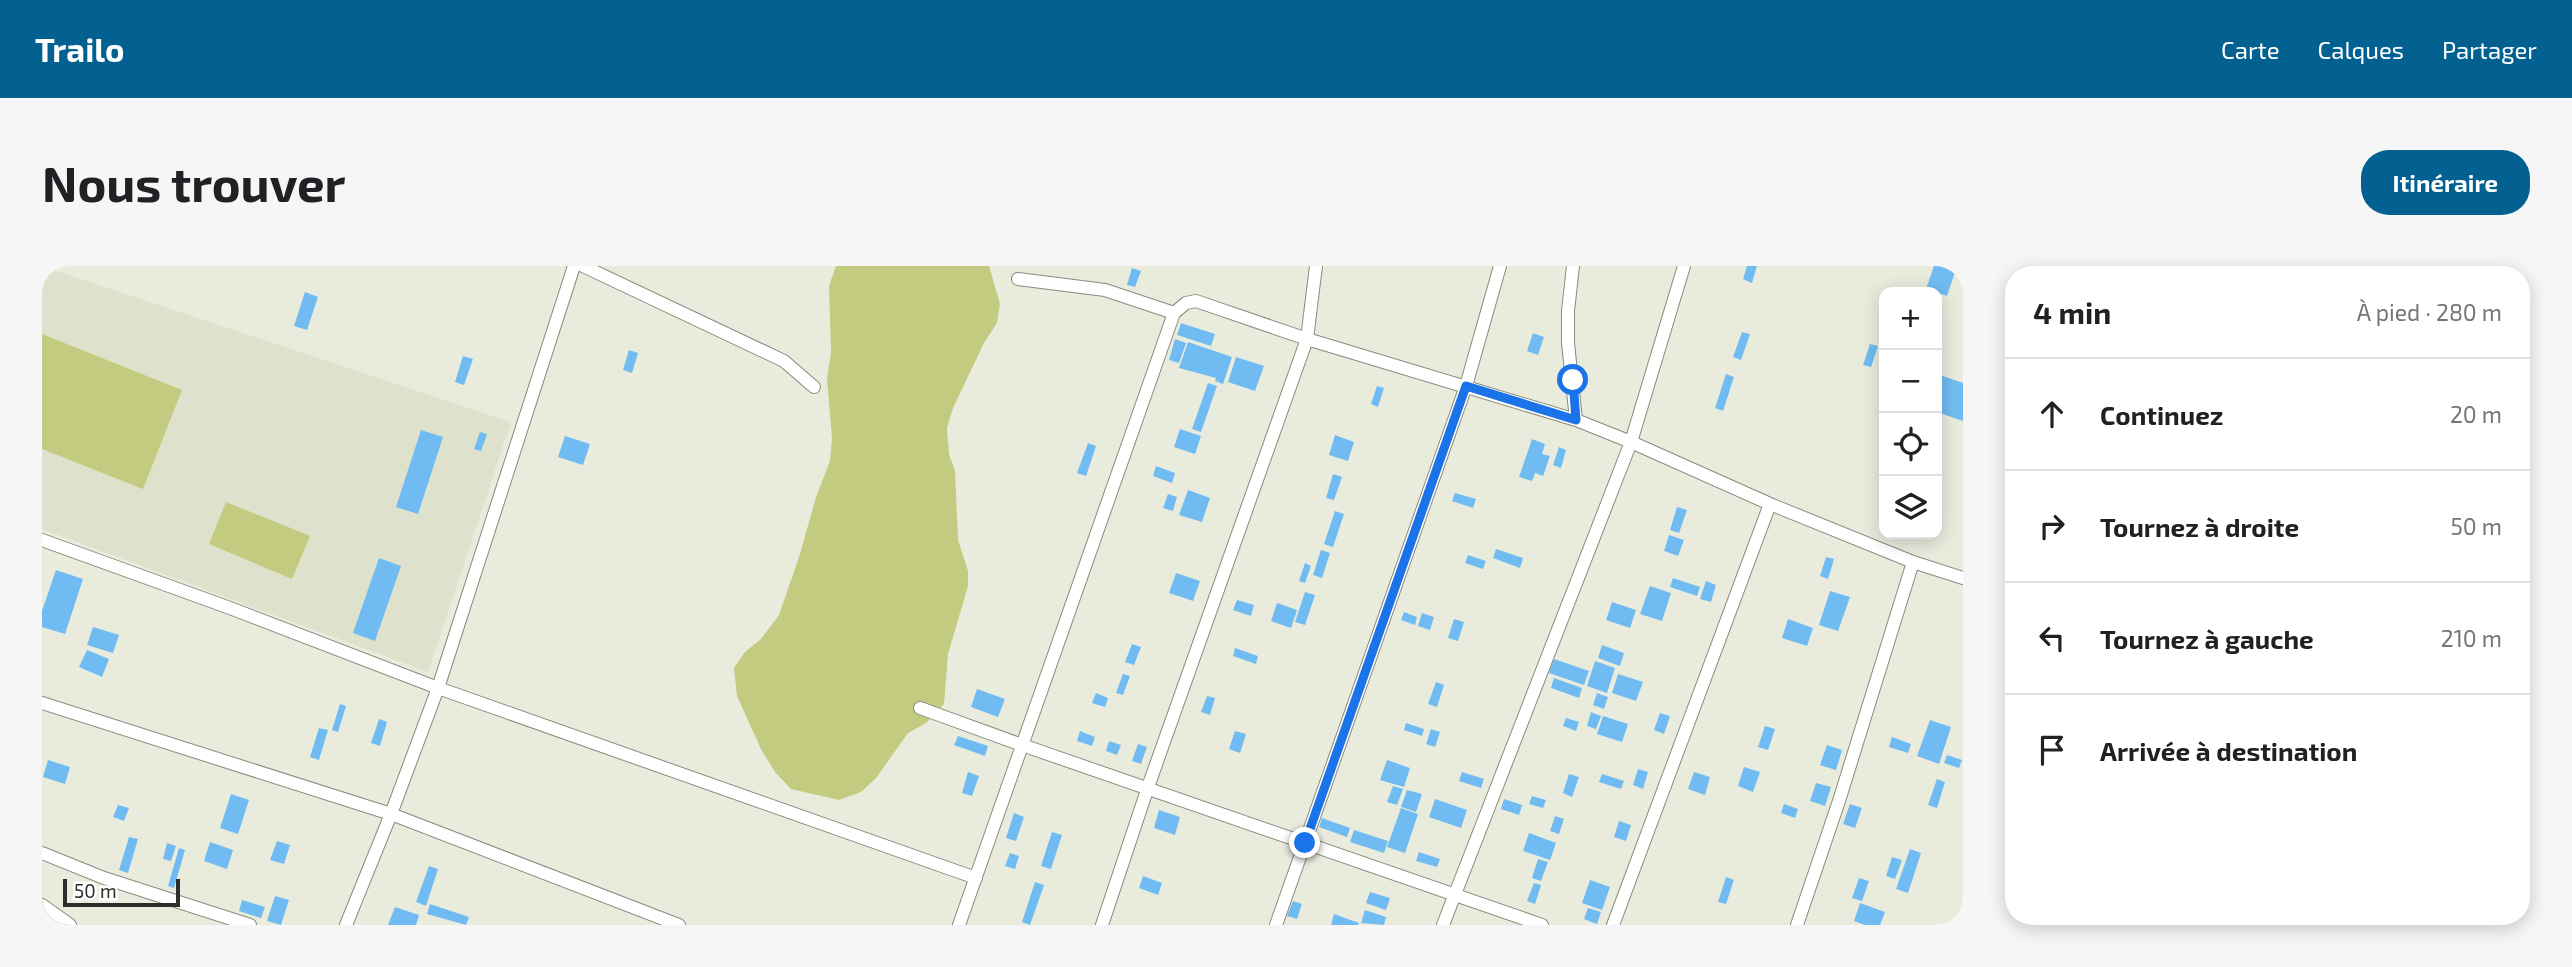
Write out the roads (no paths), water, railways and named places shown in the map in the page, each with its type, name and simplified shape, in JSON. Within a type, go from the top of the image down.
[{"type":"street","points":[[346,925],[438,688],[574,266]]},
{"type":"street","points":[[583,266],[784,361],[814,387]]},
{"type":"street","points":[[1102,925],[1148,787],[1307,339],[1316,266]]},
{"type":"street","points":[[1276,925],[1466,386],[1500,266]]},
{"type":"street","points":[[1573,266],[1568,343],[1576,420]]},
{"type":"street","points":[[1443,925],[1631,442],[1684,266]]},
{"type":"street","points":[[1017,279],[1105,290],[1174,313]]},
{"type":"street","points":[[959,925],[1174,313],[1186,303],[1196,301],[1307,339],[1576,420],[1770,504],[1913,562],[1963,578]]},
{"type":"street","points":[[1613,925],[1770,504]]},
{"type":"street","points":[[42,540],[230,608],[438,688],[976,878]]},
{"type":"street","points":[[1797,925],[1839,801],[1913,562]]},
{"type":"street","points":[[42,703],[391,814],[679,925]]},
{"type":"street","points":[[920,708],[1022,746],[1148,787],[1542,925]]},
{"type":"street","points":[[42,853],[104,878],[250,925]]},
{"type":"street","points":[[42,905],[70,925]]}]
